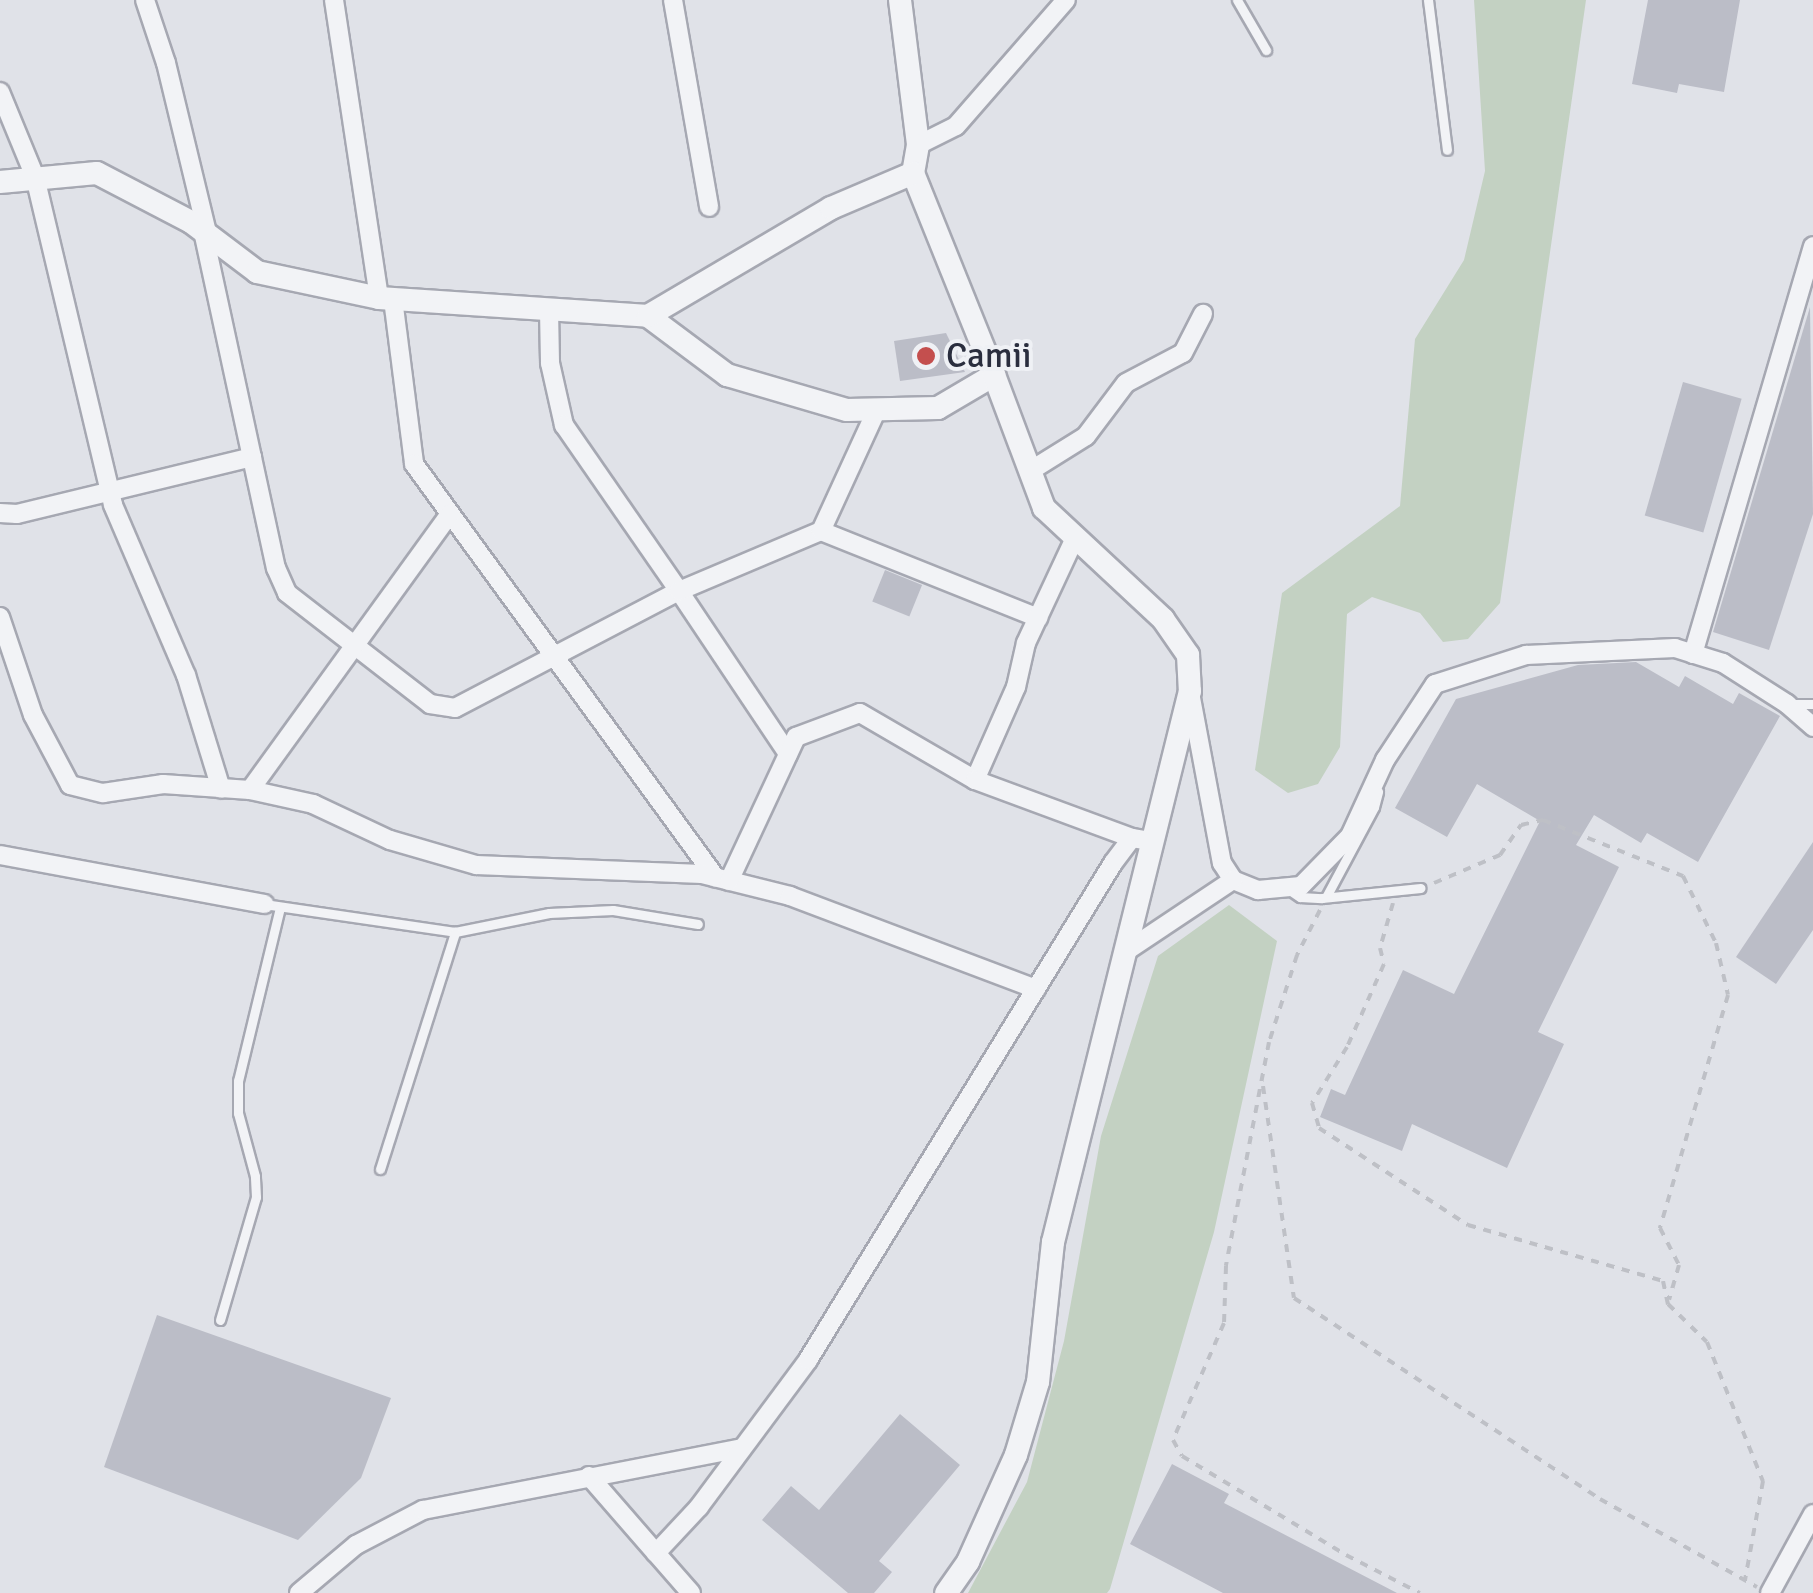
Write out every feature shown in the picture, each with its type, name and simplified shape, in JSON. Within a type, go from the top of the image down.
[{"type":"street","points":[[145,0],[166,63],[206,233],[276,568],[287,593],[430,704],[455,708],[679,591],[821,531],[877,410]]},
{"type":"street","points":[[334,0],[414,464],[722,879]]},
{"type":"street","points":[[673,0],[709,207]]},
{"type":"street","points":[[900,0],[918,145],[913,173],[1044,508],[1163,619],[1188,655],[1190,691],[1222,863],[1232,880],[1258,890],[1301,886],[1350,836],[1385,760],[1435,684],[1526,655],[1675,648],[1723,664],[1787,704],[1813,727]]},
{"type":"street","points":[[918,145],[956,126],[1066,0]]},
{"type":"street","points":[[0,92],[35,177],[110,491],[186,675],[222,789]]},
{"type":"street","points":[[0,182],[97,173],[206,233],[257,272],[386,299],[648,316],[728,375],[847,410],[938,408],[994,375]]},
{"type":"street","points":[[648,316],[832,208],[913,173]]},
{"type":"street","points":[[1693,654],[1813,246]]},
{"type":"street","points":[[549,310],[550,364],[564,424],[788,754]]},
{"type":"street","points":[[1030,470],[1086,436],[1126,383],[1166,366],[1182,353],[1203,314]]},
{"type":"street","points":[[0,513],[17,514],[252,457]]},
{"type":"street","points":[[250,790],[357,648],[450,514]]},
{"type":"street","points":[[821,531],[1038,618]]},
{"type":"street","points":[[975,780],[1016,687],[1026,643],[1075,538]]},
{"type":"street","points":[[0,617],[33,715],[70,784],[103,792],[164,784],[250,790],[313,804],[390,840],[476,865],[722,879],[790,896],[1036,988]]},
{"type":"street","points":[[946,1593],[968,1562],[1016,1455],[1038,1382],[1052,1242],[1125,952],[1141,839],[1190,691]]},
{"type":"street","points":[[722,879],[796,737],[860,713],[975,780],[1141,839]]},
{"type":"street","points":[[656,1553],[677,1535],[808,1360],[1036,988],[1141,839]]},
{"type":"street","points":[[0,855],[272,906]]},
{"type":"street","points":[[1125,952],[1232,880]]},
{"type":"street","points":[[299,1593],[356,1545],[423,1510],[741,1448]]},
{"type":"street","points":[[589,1476],[692,1593]]},
{"type":"street","points":[[1769,1593],[1813,1514]]},
{"type":"lane","points":[[1237,0],[1266,50]]},
{"type":"lane","points":[[1428,0],[1447,150]]},
{"type":"lane","points":[[1787,704],[1813,704]]},
{"type":"lane","points":[[1326,897],[1374,807],[1385,760]]},
{"type":"lane","points":[[1285,888],[1300,897],[1420,888]]},
{"type":"lane","points":[[220,1320],[256,1197],[256,1176],[238,1112],[238,1082],[272,906],[455,932],[549,913],[613,910],[698,924]]},
{"type":"lane","points":[[380,1169],[455,932]]},
{"type":"path","points":[[1420,888],[1500,855],[1521,826],[1543,820],[1683,876],[1716,943],[1728,996],[1660,1228],[1679,1265],[1668,1304]]},
{"type":"path","points":[[1396,890],[1380,948],[1384,964],[1346,1047],[1312,1102],[1319,1128],[1468,1225],[1662,1280],[1668,1304],[1707,1342],[1762,1480],[1744,1580]]},
{"type":"path","points":[[1326,897],[1297,955],[1269,1042],[1226,1266],[1224,1323],[1173,1440],[1182,1456],[1346,1555],[1420,1593]]},
{"type":"path","points":[[1263,1081],[1294,1298],[1600,1499],[1769,1593]]},
{"type":"green space","points":[[1474,0],[1586,0],[1500,603],[1468,639],[1443,642],[1420,613],[1372,597],[1347,614],[1340,747],[1318,784],[1288,793],[1255,770],[1282,593],[1400,506],[1415,339],[1464,260],[1485,171]]},
{"type":"green space","points":[[1229,905],[1277,941],[1214,1232],[1110,1589],[1107,1593],[968,1593],[1027,1482],[1064,1341],[1101,1136],[1158,956]]},
{"type":"building","points":[[1648,0],[1740,0],[1724,92],[1679,84],[1677,93],[1632,84]]},
{"type":"building","points":[[1810,307],[1813,514],[1769,650],[1713,632]]},
{"type":"building","name":"Camii","points":[[946,333],[965,372],[900,381],[894,341]]},
{"type":"building","points":[[1683,382],[1742,399],[1703,532],[1645,516]]},
{"type":"building","points":[[885,570],[922,585],[909,617],[872,602]]},
{"type":"building","points":[[1636,662],[1679,687],[1685,676],[1733,704],[1739,693],[1780,716],[1698,862],[1647,833],[1641,843],[1594,815],[1576,845],[1619,867],[1538,1032],[1564,1044],[1507,1168],[1412,1124],[1402,1151],[1320,1117],[1331,1089],[1345,1095],[1403,970],[1454,994],[1540,821],[1477,784],[1447,837],[1395,808],[1456,699],[1578,665]]},
{"type":"building","points":[[1813,842],[1813,930],[1776,984],[1736,957]]},
{"type":"building","points":[[157,1315],[391,1398],[361,1478],[298,1540],[104,1467]]},
{"type":"building","points":[[900,1414],[960,1465],[879,1561],[892,1572],[874,1593],[848,1593],[762,1520],[791,1486],[819,1510]]},
{"type":"building","points":[[1172,1464],[1229,1494],[1224,1503],[1397,1593],[1223,1593],[1130,1544]]},
{"type":"place","name":"Camii","points":[[926,356]]}]
